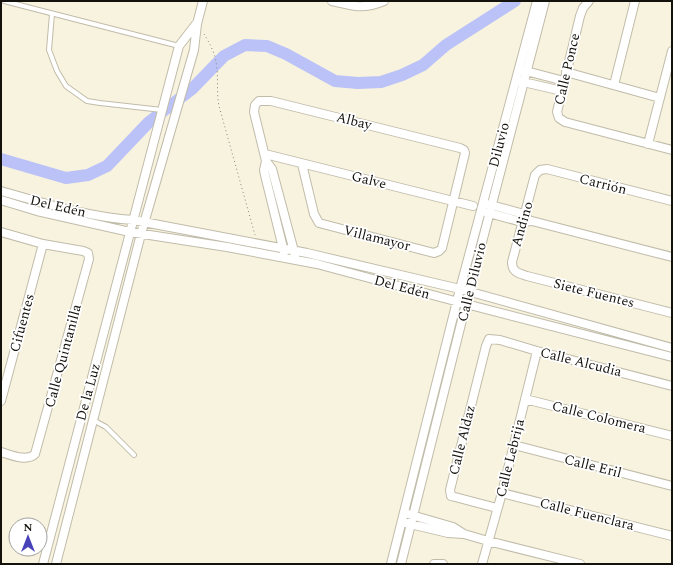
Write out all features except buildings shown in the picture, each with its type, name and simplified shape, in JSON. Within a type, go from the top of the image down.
[{"type":"street","points":[[194,50],[179,46],[196,24],[203,1]]},
{"type":"street","points":[[332,1],[357,4],[366,7],[384,1]]},
{"type":"street","points":[[537,1],[523,71],[565,76],[614,85],[660,98]]},
{"type":"street","name":"Calle Diluvio","points":[[401,564],[469,292],[487,208],[520,81],[545,1]]},
{"type":"street","name":"Calle Ponce","points":[[589,1],[583,8],[580,16],[565,76],[558,112],[559,118],[565,122],[672,150]]},
{"type":"street","points":[[614,85],[635,1]]},
{"type":"street","name":"De la Luz","points":[[56,564],[144,222],[194,50],[196,24]]},
{"type":"street","name":"De la Luz","points":[[42,564],[179,46]]},
{"type":"street","points":[[648,144],[672,51]]},
{"type":"street","points":[[520,81],[562,91]]},
{"type":"street","name":"Albay","points":[[286,258],[264,170],[265,158],[254,112],[254,107],[257,102],[264,100],[271,101],[460,148],[464,150],[465,153],[454,198]]},
{"type":"street","name":"Galve","points":[[265,158],[302,164],[454,198],[473,206]]},
{"type":"street","name":"Albay","points":[[265,158],[272,169],[297,260]]},
{"type":"street","name":"Villamayor","points":[[302,164],[314,214],[318,223],[434,253],[439,252],[442,248],[454,198]]},
{"type":"street","name":"Carrión","points":[[535,175],[540,170],[547,169],[672,201]]},
{"type":"street","name":"Andino","points":[[516,272],[512,266],[512,258],[535,175]]},
{"type":"street","name":"Del Edén","points":[[1,191],[43,203],[115,218],[294,250],[469,292],[672,348]]},
{"type":"street","name":"Del Edén","points":[[1,200],[37,211],[130,232],[227,247],[317,264],[672,357]]},
{"type":"street","points":[[391,564],[460,290],[487,208],[672,257]]},
{"type":"street","points":[[1,232],[43,244]]},
{"type":"street","name":"Calle Quintanilla","points":[[1,452],[19,457],[33,457],[37,450],[89,259],[88,253],[83,251],[43,244]]},
{"type":"street","name":"Cifuentes","points":[[1,401],[43,244]]},
{"type":"street","name":"Siete Fuentes","points":[[516,272],[672,313]]},
{"type":"street","name":"Calle Alcudia","points":[[489,340],[500,340],[536,351],[672,386]]},
{"type":"street","name":"Calle Aldaz","points":[[489,340],[486,346],[450,490],[451,496],[497,508]]},
{"type":"street","name":"Calle Lebrija","points":[[482,564],[502,493],[536,351]]},
{"type":"street","name":"Calle Colomera","points":[[525,399],[672,436]]},
{"type":"street","name":"Calle Eril","points":[[514,445],[672,486]]},
{"type":"street","name":"Calle Fuenclara","points":[[502,493],[672,536]]},
{"type":"street","points":[[404,513],[453,527],[464,534]]},
{"type":"street","points":[[401,522],[448,533],[464,534],[580,564]]},
{"type":"street","points":[[434,564],[444,564]]},
{"type":"lane","points":[[4,1],[179,46]]},
{"type":"lane","points":[[52,14],[49,50],[57,71],[66,86],[87,101],[100,104],[162,110]]},
{"type":"lane","points":[[93,420],[106,427],[134,455]]},
{"type":"path","points":[[196,24],[205,35],[216,58],[219,106],[258,243]]},
{"type":"waterway","points":[[1,159],[66,178],[88,175],[107,166],[149,122],[192,89],[224,56],[245,45],[267,46],[286,54],[335,81],[358,83],[381,82],[402,75],[423,65],[446,45],[515,1]]}]
